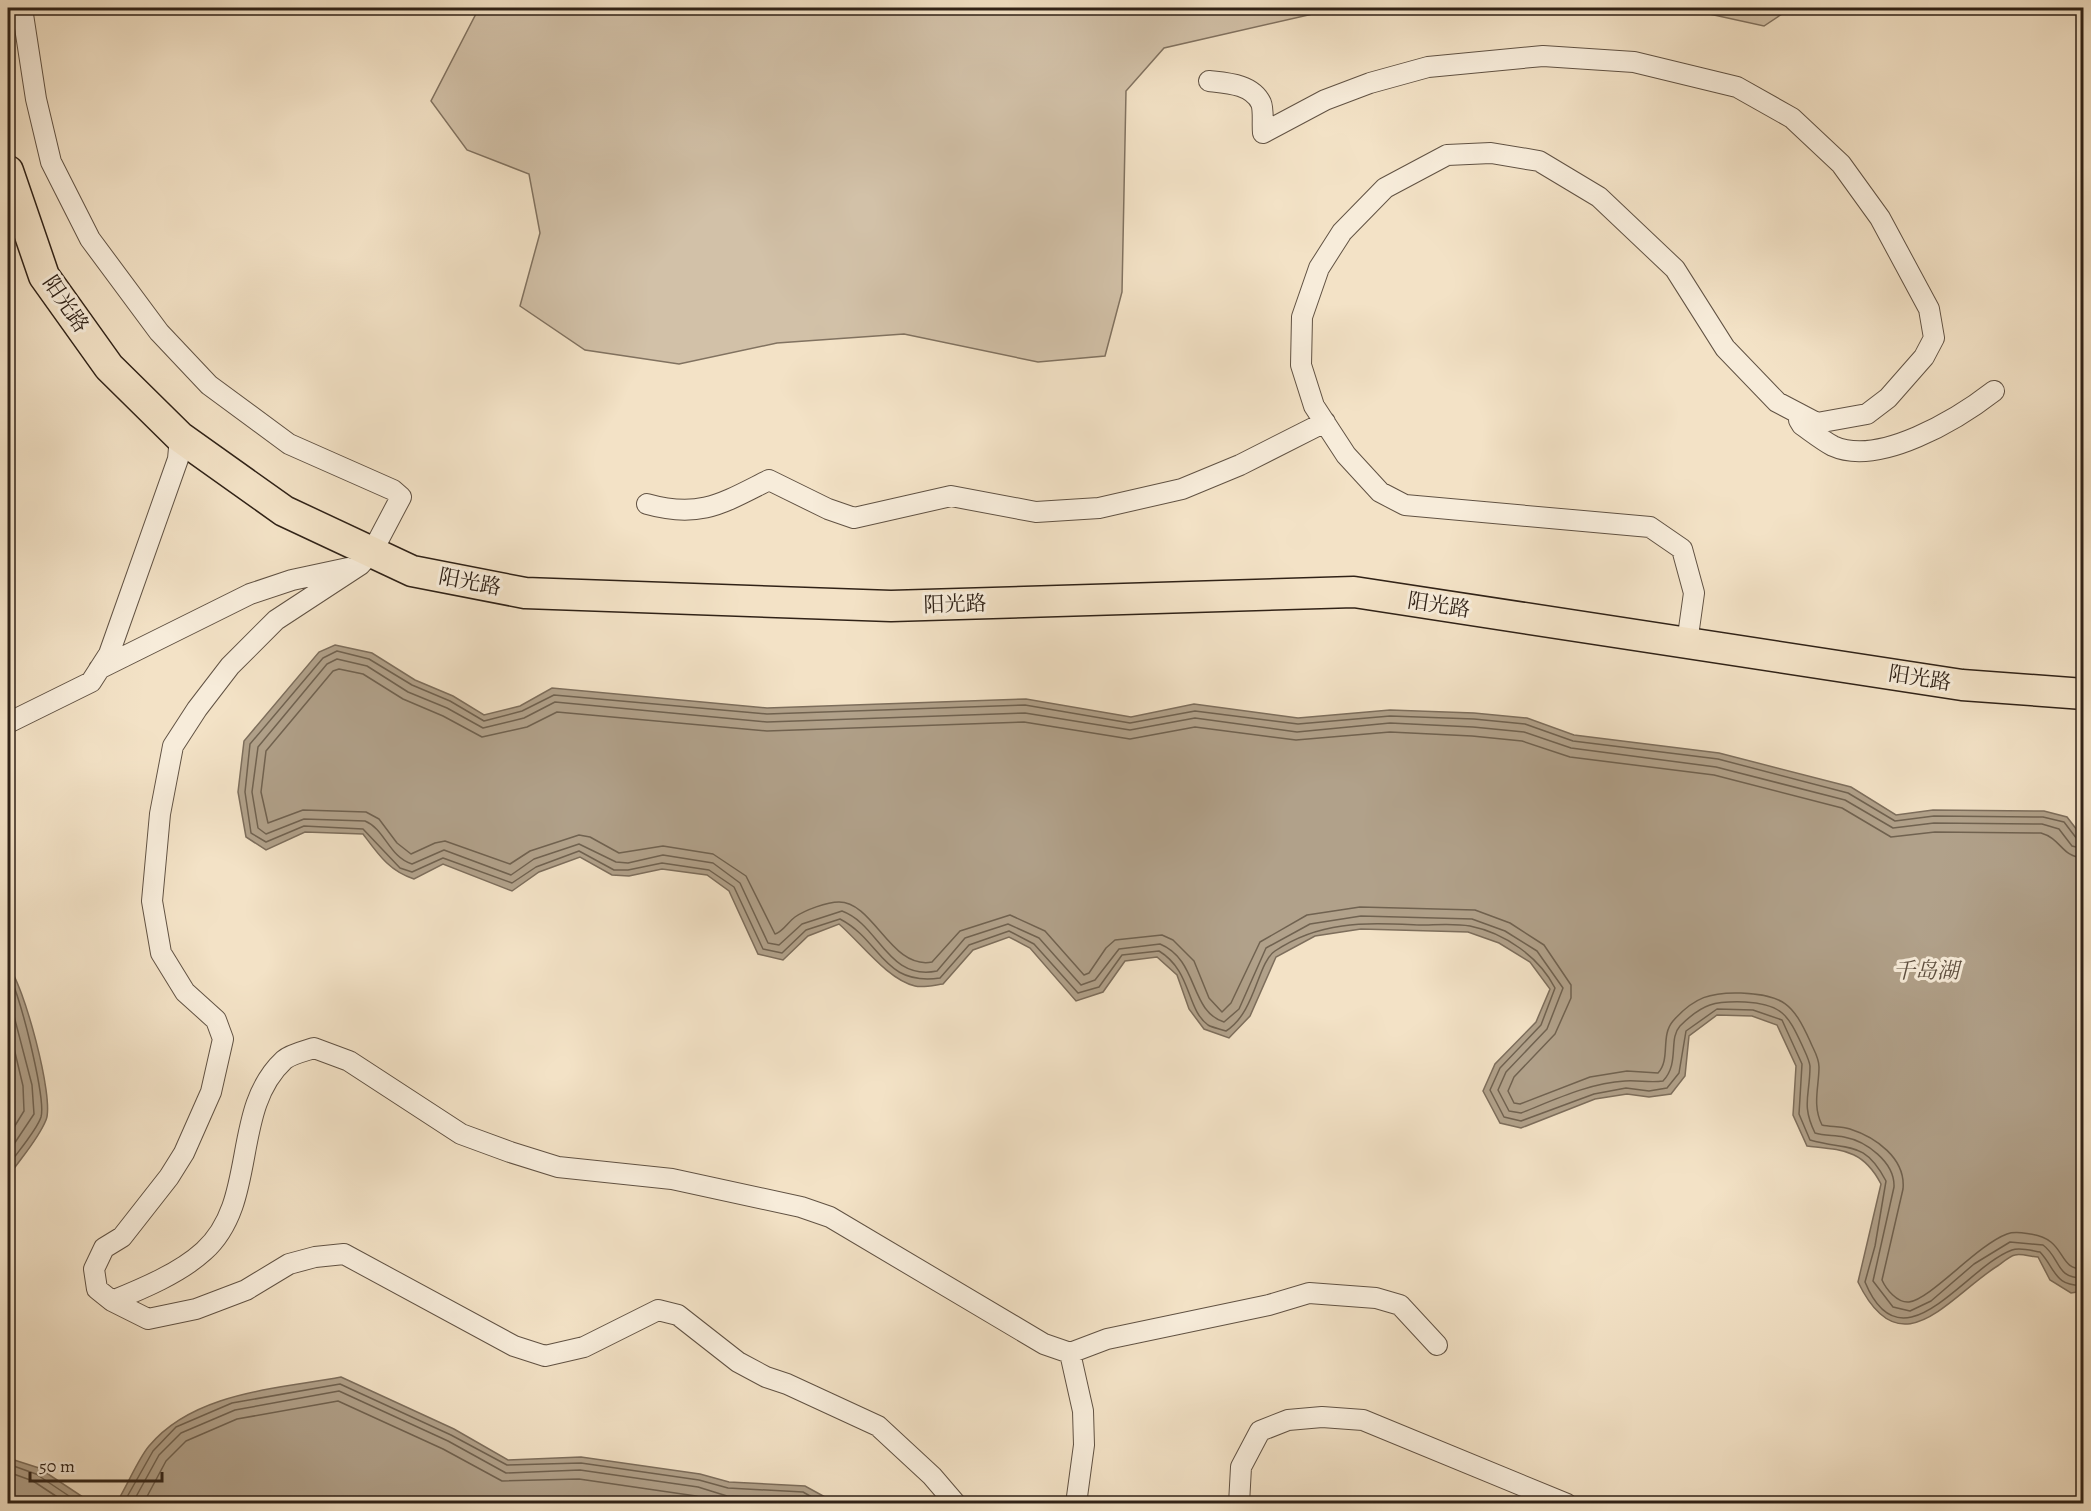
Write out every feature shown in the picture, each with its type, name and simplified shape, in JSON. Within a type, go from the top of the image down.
[{"type":"main road","name":"阳光路","points":[[8,171],[44,276],[109,367],[179,448]]},
{"type":"main road","name":"阳光路","points":[[8,223],[29,284],[89,368],[179,448],[366,559],[407,587],[523,610],[891,623],[1353,609],[1960,702],[2084,712]]},
{"type":"main road","name":"阳光路","points":[[366,559],[525,593],[891,606],[1354,592],[1962,685],[2084,694]]},
{"type":"street","points":[[21,8],[36,99],[51,162],[90,239],[159,332],[209,386],[289,444],[399,493],[400,499],[366,559],[276,620],[230,666],[196,709],[173,746],[160,814],[152,901],[161,953],[185,992],[216,1020],[223,1039],[211,1092],[184,1153],[169,1177],[122,1237],[104,1248],[94,1269],[97,1289],[112,1301],[148,1319],[196,1309],[246,1290],[290,1264],[315,1257],[344,1254],[514,1346],[545,1356],[584,1347],[658,1311],[678,1315],[738,1362],[766,1377],[787,1384],[878,1426],[932,1476],[956,1503]]},
{"type":"street","points":[[1209,81],[1236,84],[1252,94],[1262,104],[1263,133],[1325,100],[1370,83],[1428,67],[1544,56],[1634,62],[1737,87],[1792,118],[1841,164],[1880,218],[1929,309],[1934,338],[1924,357],[1888,398],[1867,414],[1817,423],[1777,402],[1725,348],[1675,268],[1599,197],[1539,161],[1491,153],[1448,154],[1385,188],[1342,232],[1319,268],[1302,317],[1301,365],[1314,406],[1346,455],[1380,492],[1405,505],[1650,527],[1682,549],[1694,593],[1687,643]]},
{"type":"street","points":[[1796,412],[1802,425],[1834,446],[1866,452],[1930,431],[1977,405],[1994,391]]},
{"type":"street","points":[[647,504],[668,510],[710,509],[770,480],[828,509],[854,518],[951,496],[1036,512],[1099,508],[1182,489],[1240,465],[1325,422]]},
{"type":"street","points":[[8,723],[91,682],[109,654],[179,448]]},
{"type":"street","points":[[99,669],[250,594],[366,559]]},
{"type":"street","points":[[112,1301],[149,1286],[204,1251],[224,1224],[239,1192],[255,1110],[269,1080],[285,1058],[314,1048],[348,1061],[461,1134],[510,1152],[558,1167],[672,1179],[801,1207],[830,1216],[1044,1344],[1070,1353],[1107,1339],[1269,1305],[1309,1293],[1376,1299],[1400,1305],[1437,1345]]},
{"type":"street","points":[[1070,1353],[1083,1411],[1084,1445],[1076,1503]]},
{"type":"street","points":[[1239,1503],[1241,1467],[1260,1431],[1288,1420],[1322,1417],[1363,1420],[1567,1503]]},
{"type":"shaded area","points":[[479,8],[1339,8],[1164,48],[1126,91],[1122,292],[1105,356],[1038,362],[904,334],[777,343],[679,364],[585,350],[520,306],[540,233],[529,174],[467,150],[431,101]]},
{"type":"shaded area","points":[[1682,8],[1791,8],[1764,26]]},
{"type":"water","name":"千岛湖","points":[[335,645],[372,653],[415,680],[453,696],[484,715],[520,706],[552,688],[767,708],[1026,699],[1131,717],[1194,704],[1298,718],[1390,710],[1474,713],[1527,718],[1574,735],[1719,753],[1851,787],[1896,815],[1933,810],[2044,811],[2067,817],[2084,839],[2083,1291],[2071,1293],[2050,1280],[2038,1257],[2017,1255],[2007,1259],[1926,1319],[1908,1324],[1891,1321],[1874,1308],[1858,1282],[1881,1184],[1867,1164],[1850,1153],[1807,1146],[1793,1115],[1796,1066],[1777,1025],[1752,1016],[1717,1015],[1689,1036],[1685,1076],[1671,1094],[1649,1097],[1627,1094],[1595,1099],[1521,1128],[1500,1123],[1483,1091],[1495,1064],[1536,1022],[1550,989],[1530,962],[1499,943],[1468,932],[1361,929],[1315,936],[1276,957],[1250,1016],[1229,1038],[1204,1029],[1189,1009],[1177,975],[1157,957],[1125,961],[1103,992],[1076,1001],[1030,948],[1009,937],[973,950],[943,984],[918,987],[905,982],[885,969],[839,924],[808,936],[783,960],[758,954],[729,891],[707,875],[662,869],[629,876],[612,875],[580,857],[539,872],[512,891],[443,864],[414,879],[405,876],[379,855],[363,834],[305,832],[266,850],[246,837],[238,792],[244,741],[319,652]]},
{"type":"water","points":[[8,966],[22,994],[29,1016],[42,1066],[48,1108],[46,1120],[38,1135],[8,1177]]},
{"type":"water","points":[[341,1377],[454,1429],[508,1460],[581,1457],[700,1474],[729,1482],[805,1486],[836,1503],[103,1503],[117,1502],[149,1446],[168,1428],[189,1414],[238,1396]]},
{"type":"water","points":[[8,1458],[39,1468],[92,1503],[8,1503]]}]
